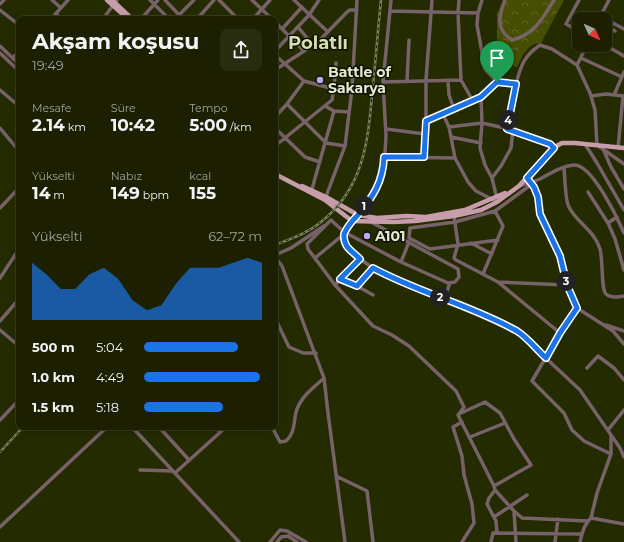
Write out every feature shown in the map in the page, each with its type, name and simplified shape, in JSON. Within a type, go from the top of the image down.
[{"type":"main road","points":[[107,0],[114,2],[129,16]]},
{"type":"main road","points":[[114,2],[126,16]]},
{"type":"main road","points":[[278,174],[297,184],[312,189],[326,198],[352,221],[415,221],[454,216],[481,210],[519,186],[530,182],[554,148],[562,143],[624,148]]},
{"type":"main road","points":[[278,174],[358,215],[377,218],[406,216],[426,217],[465,210],[492,199],[497,199]]},
{"type":"street","points":[[0,4],[4,0]]},
{"type":"street","points":[[52,0],[60,8]]},
{"type":"street","points":[[58,16],[56,14],[68,0]]},
{"type":"street","points":[[150,0],[166,16]]},
{"type":"street","points":[[144,16],[158,0]]},
{"type":"street","points":[[165,0],[179,15],[194,0]]},
{"type":"street","points":[[200,16],[214,0]]},
{"type":"street","points":[[219,0],[235,16]]},
{"type":"street","points":[[252,0],[269,16]]},
{"type":"street","points":[[255,16],[270,0]]},
{"type":"street","points":[[294,0],[328,32]]},
{"type":"street","points":[[278,48],[310,15],[319,0]]},
{"type":"street","points":[[326,198],[345,146],[352,89],[357,0]]},
{"type":"street","points":[[315,258],[344,233],[381,181],[384,169],[386,130],[383,82],[391,0]]},
{"type":"street","points":[[424,157],[426,134],[426,80],[432,0]]},
{"type":"street","points":[[459,0],[458,13],[461,80],[473,101]]},
{"type":"street","points":[[482,0],[478,13],[477,25],[485,69],[497,82],[516,84]]},
{"type":"street","points":[[505,0],[500,14],[500,28],[503,34],[512,40],[522,38],[529,33],[536,26],[554,0]]},
{"type":"street","points":[[572,12],[579,0]]},
{"type":"street","points":[[605,12],[609,0]]},
{"type":"street","points":[[104,16],[114,2]]},
{"type":"street","points":[[282,29],[302,7]]},
{"type":"street","points":[[0,10],[16,23]]},
{"type":"street","points":[[278,68],[318,42],[347,12],[350,10],[357,10]]},
{"type":"street","points":[[390,11],[478,13]]},
{"type":"street","points":[[572,13],[566,24],[572,27]]},
{"type":"street","points":[[612,24],[624,29]]},
{"type":"street","points":[[278,25],[304,51]]},
{"type":"street","points":[[298,27],[308,39]]},
{"type":"street","points":[[407,81],[409,40]]},
{"type":"street","points":[[507,129],[521,65],[529,52],[540,45],[552,49],[577,65],[591,96],[595,110],[597,145],[624,164]]},
{"type":"street","points":[[0,46],[16,61]]},
{"type":"street","points":[[612,49],[624,56]]},
{"type":"street","points":[[577,65],[583,52]]},
{"type":"street","points":[[0,53],[16,68]]},
{"type":"street","points":[[13,58],[16,54]]},
{"type":"street","points":[[278,58],[304,81],[334,88],[352,89]]},
{"type":"street","points":[[580,58],[622,77]]},
{"type":"street","points":[[278,144],[332,100],[336,63]]},
{"type":"street","points":[[614,95],[624,72]]},
{"type":"street","points":[[448,80],[449,95],[454,109]]},
{"type":"street","points":[[383,82],[461,80]]},
{"type":"street","points":[[278,114],[304,81]]},
{"type":"street","points":[[426,121],[481,97],[497,82]]},
{"type":"street","points":[[0,90],[16,103]]},
{"type":"street","points":[[591,96],[606,94],[623,96],[618,148]]},
{"type":"street","points":[[481,97],[482,123],[480,148],[485,165],[492,178],[497,199]]},
{"type":"street","points":[[287,104],[326,143],[345,146]]},
{"type":"street","points":[[325,106],[334,111],[349,112]]},
{"type":"street","points":[[312,189],[334,111]]},
{"type":"street","points":[[443,114],[449,127],[455,158],[468,182],[476,191],[492,199]]},
{"type":"street","points":[[449,127],[482,123],[513,130],[550,144],[554,148]]},
{"type":"street","points":[[0,128],[2,133],[16,148]]},
{"type":"street","points":[[386,130],[426,134]]},
{"type":"street","points":[[492,178],[511,148],[513,130]]},
{"type":"street","points":[[278,131],[305,157],[320,162]]},
{"type":"street","points":[[451,137],[481,143]]},
{"type":"street","points":[[585,144],[624,210]]},
{"type":"street","points":[[604,150],[611,167],[624,189]]},
{"type":"street","points":[[384,157],[455,158]]},
{"type":"street","points":[[498,240],[430,248],[409,238],[410,228],[455,222],[495,211],[530,182],[538,180],[556,170],[576,165],[581,166],[594,178],[617,217],[624,233]]},
{"type":"street","points":[[564,168],[568,207],[595,237],[600,249],[602,282],[605,293],[606,295],[612,297],[624,296]]},
{"type":"street","points":[[530,182],[538,197],[540,214],[560,256],[567,285],[577,308],[613,331],[624,344]]},
{"type":"street","points":[[0,208],[16,191]]},
{"type":"street","points":[[588,192],[608,223],[615,239],[624,270]]},
{"type":"street","points":[[483,274],[503,226],[495,211]]},
{"type":"street","points":[[454,216],[458,244],[454,258],[498,282],[560,333]]},
{"type":"street","points":[[608,223],[617,217]]},
{"type":"street","points":[[331,220],[344,233],[401,262],[450,283],[455,282],[459,277],[458,269],[461,263]]},
{"type":"street","points":[[278,254],[291,248],[331,220]]},
{"type":"street","points":[[331,220],[307,244],[308,249],[335,284],[373,326],[409,346],[456,391],[464,407],[458,415]]},
{"type":"street","points":[[369,221],[458,269]]},
{"type":"street","points":[[344,233],[343,241],[347,247],[373,268],[390,277],[474,311],[518,332],[580,390],[612,435],[624,457]]},
{"type":"street","points":[[401,262],[409,242]]},
{"type":"street","points":[[471,243],[492,254]]},
{"type":"street","points":[[0,278],[16,254]]},
{"type":"street","points":[[335,284],[360,259]]},
{"type":"street","points":[[278,260],[282,266],[316,353],[324,378],[345,542]]},
{"type":"street","points":[[357,286],[373,268]]},
{"type":"street","points":[[340,279],[373,295]]},
{"type":"street","points":[[498,282],[567,285]]},
{"type":"street","points":[[444,299],[450,283]]},
{"type":"street","points":[[0,321],[16,302]]},
{"type":"street","points":[[577,308],[560,333],[532,381],[564,413],[572,430],[580,438],[611,454]]},
{"type":"street","points":[[278,324],[289,347],[303,352],[316,353]]},
{"type":"street","points":[[602,324],[624,331]]},
{"type":"street","points":[[0,330],[16,343]]},
{"type":"street","points":[[587,368],[598,356],[614,368],[624,380]]},
{"type":"street","points":[[274,430],[280,442],[286,441],[292,436],[297,408],[310,391],[324,378]]},
{"type":"street","points":[[458,415],[486,402],[500,413],[532,465],[494,488],[487,504],[496,521],[497,533]]},
{"type":"street","points":[[0,420],[16,403]]},
{"type":"street","points":[[608,430],[624,410]]},
{"type":"street","points":[[458,415],[494,488],[509,507],[522,518],[589,519],[624,524]]},
{"type":"street","points":[[462,422],[453,427],[462,456],[464,475],[472,504],[474,523],[462,542]]},
{"type":"street","points":[[470,438],[505,423]]},
{"type":"street","points":[[135,430],[239,542]]},
{"type":"street","points":[[162,430],[190,460]]},
{"type":"street","points":[[140,470],[174,472],[225,430]]},
{"type":"street","points":[[0,527],[103,432]]},
{"type":"street","points":[[580,542],[611,454],[612,435]]},
{"type":"street","points":[[336,476],[367,491],[373,542]]},
{"type":"street","points":[[494,517],[527,495]]},
{"type":"street","points":[[514,512],[516,542]]},
{"type":"street","points":[[555,542],[558,519]]},
{"type":"street","points":[[270,542],[280,530],[287,531],[306,542]]},
{"type":"street","points":[[490,542],[493,533],[582,534]]},
{"type":"street","points":[[277,542],[281,537],[288,536],[297,542]]},
{"type":"green space","points":[[503,0],[564,0],[541,43],[532,45],[526,51],[517,67],[505,62],[497,42],[497,14]]},
{"type":"green space","points":[[612,27],[616,29],[612,37]]},
{"type":"railway","points":[[278,244],[305,233],[321,222],[336,208],[356,177],[362,160],[369,124],[381,0]]},
{"type":"railway","points":[[0,452],[20,430]]},
{"type":"place","name":"Battle of Sakarya","points":[[320,80]]},
{"type":"place","name":"A101","points":[[367,236]]},
{"type":"district","name":"Polatlı","points":[[318,43]]},
{"type":"route","points":[[497,82],[516,84],[507,129],[550,144],[554,148],[527,178],[534,187],[538,197],[540,214],[560,256],[567,285],[577,308],[560,333],[546,358],[518,332],[474,311],[390,277],[373,268],[357,286],[340,279],[360,259],[347,247],[343,241],[344,232],[374,193],[381,181],[384,169],[384,157],[424,157],[426,121],[481,97],[497,82]]}]
